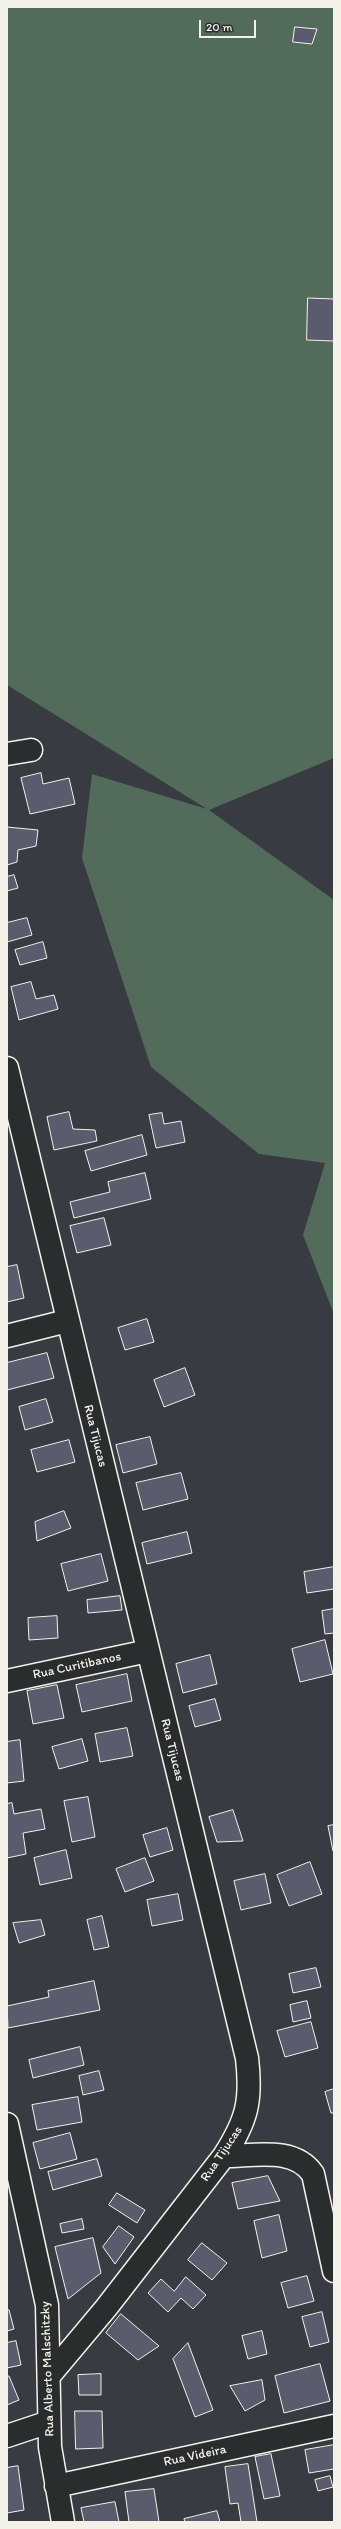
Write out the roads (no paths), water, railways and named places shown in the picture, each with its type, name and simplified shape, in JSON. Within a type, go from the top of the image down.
[{"type":"street","points":[[7,754],[31,750]]},
{"type":"street","name":"Rua Tijucas","points":[[7,1068],[67,1321],[247,2058],[249,2093],[246,2116],[240,2131],[224,2156],[106,2308],[49,2376]]},
{"type":"street","points":[[7,1336],[67,1321]]},
{"type":"street","name":"Rua Curitibanos","points":[[7,1681],[148,1651]]},
{"type":"street","name":"Rua Alberto Malschitzky","points":[[7,2124],[43,2280],[48,2330],[49,2422],[56,2486],[63,2522]]},
{"type":"street","points":[[224,2156],[284,2155],[296,2158],[308,2166],[313,2174],[334,2272]]},
{"type":"street","points":[[7,2436],[49,2422]]},
{"type":"street","name":"Rua Videira","points":[[56,2486],[334,2426]]}]
